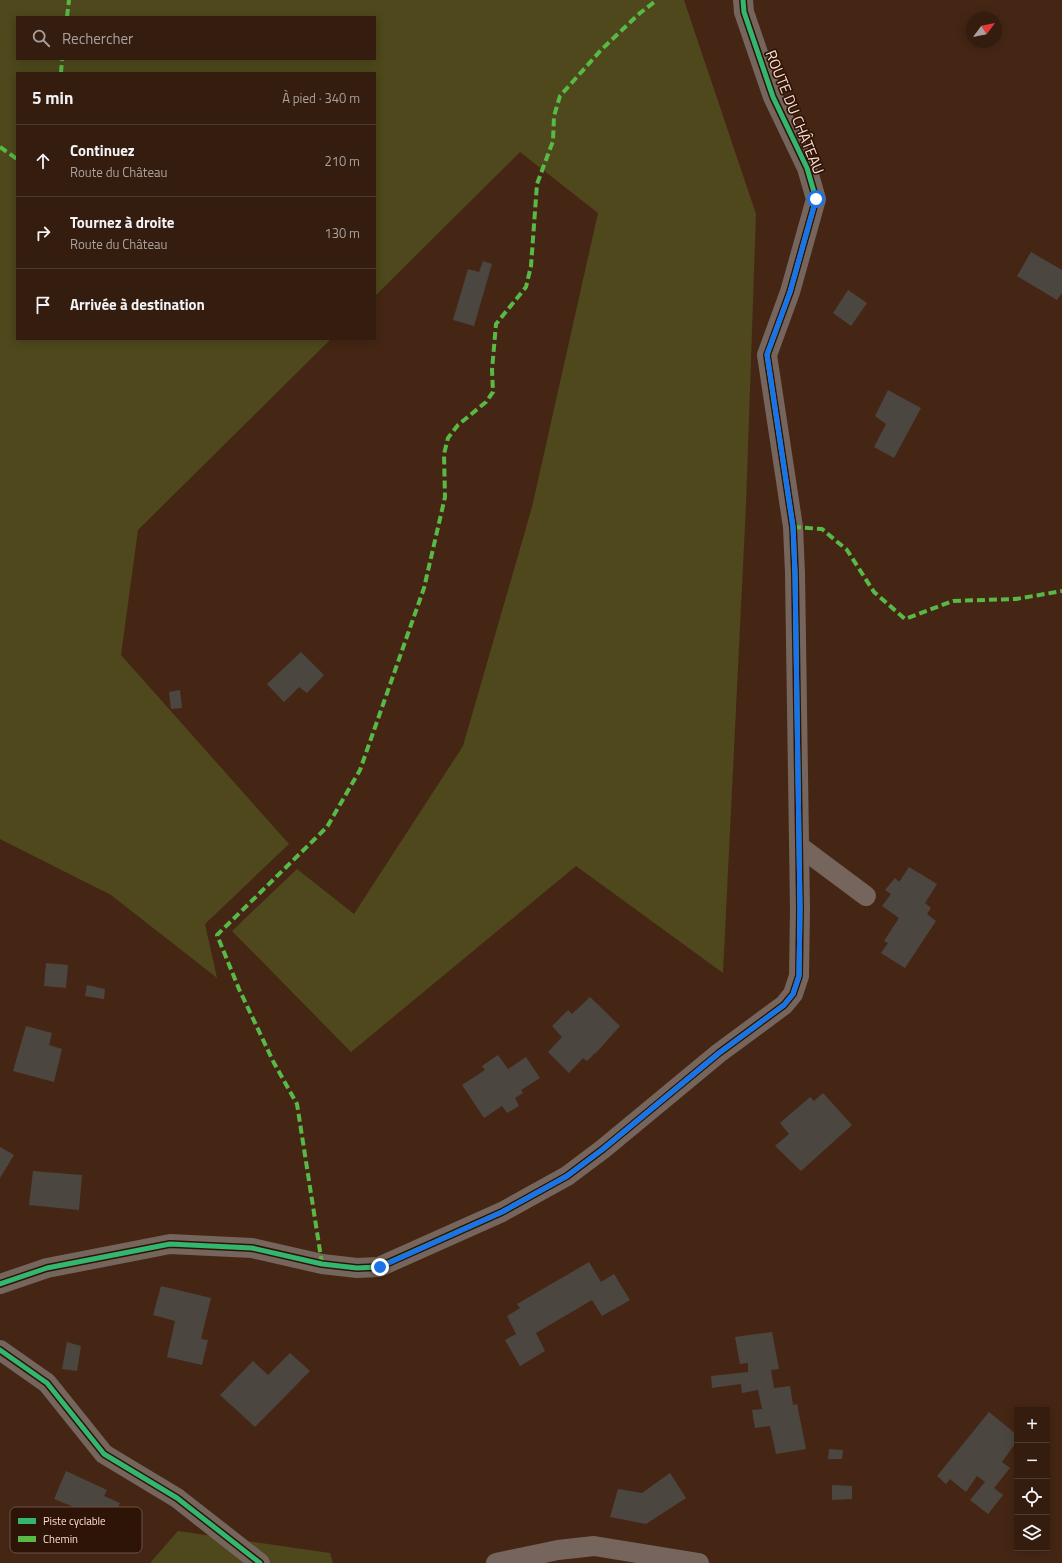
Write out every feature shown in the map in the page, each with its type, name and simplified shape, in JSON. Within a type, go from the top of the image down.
[{"type":"street","name":"ROUTE DU CHÂTEAU","points":[[0,1284],[47,1268],[170,1244],[252,1248],[322,1264],[357,1268],[380,1267],[502,1212],[567,1176],[603,1149],[719,1053],[784,1005],[793,994],[799,976],[800,909],[795,573],[793,527],[767,354],[790,292],[816,199],[807,168],[773,97],[744,12],[743,0]]},
{"type":"street","points":[[799,846],[866,896]]},
{"type":"street","points":[[0,1350],[47,1383],[104,1454],[177,1498],[260,1563]]},
{"type":"street","points":[[496,1563],[558,1550],[594,1546],[698,1563]]},
{"type":"shaded area","points":[[0,0],[684,0],[756,214],[746,505],[723,973],[576,866],[351,1052],[232,931],[297,869],[354,914],[463,746],[532,507],[598,213],[520,152],[376,295],[376,72],[16,72],[16,340],[330,340],[138,530],[121,655],[289,844],[205,924],[217,978],[111,895],[0,839]]},
{"type":"shaded area","points":[[178,1531],[330,1553],[333,1563],[150,1563]]},
{"type":"building","points":[[1031,252],[1062,270],[1062,293],[1057,300],[1017,276]]},
{"type":"building","points":[[483,261],[492,264],[474,326],[453,320],[468,269],[479,272]]},
{"type":"building","points":[[848,290],[867,303],[851,326],[833,313]]},
{"type":"building","points":[[888,390],[921,408],[894,458],[874,447],[886,424],[875,416]]},
{"type":"building","points":[[301,652],[324,675],[307,693],[299,687],[284,702],[267,684]]},
{"type":"building","points":[[180,690],[182,708],[171,709],[169,692]]},
{"type":"building","points":[[909,867],[937,884],[925,903],[931,908],[927,914],[936,921],[905,968],[881,953],[888,943],[884,941],[899,918],[882,906],[891,894],[885,890],[895,878],[899,882]]},
{"type":"building","points":[[46,963],[68,965],[66,988],[44,986]]},
{"type":"building","points":[[87,985],[105,989],[104,999],[85,996]]},
{"type":"building","points":[[590,997],[620,1026],[595,1054],[596,1052],[587,1061],[583,1058],[569,1073],[548,1052],[562,1037],[552,1026],[568,1010],[572,1014]]},
{"type":"building","points":[[26,1026],[52,1033],[49,1045],[62,1049],[54,1082],[13,1071]]},
{"type":"building","points":[[498,1055],[508,1069],[526,1057],[540,1078],[521,1090],[523,1093],[515,1098],[519,1106],[507,1113],[502,1106],[484,1118],[462,1085],[485,1070],[482,1066]]},
{"type":"building","points":[[823,1093],[852,1125],[801,1171],[775,1146],[789,1134],[780,1123],[810,1097],[814,1101]]},
{"type":"building","points":[[0,1147],[14,1155],[0,1178]]},
{"type":"building","points":[[33,1171],[82,1175],[79,1210],[29,1205]]},
{"type":"building","points":[[589,1262],[601,1282],[614,1274],[630,1300],[602,1316],[592,1300],[536,1333],[545,1351],[520,1366],[505,1340],[516,1334],[507,1316],[520,1308],[517,1304]]},
{"type":"building","points":[[161,1286],[211,1298],[201,1339],[208,1340],[202,1365],[167,1357],[175,1321],[153,1315]]},
{"type":"building","points":[[772,1332],[779,1369],[771,1370],[774,1388],[790,1386],[793,1405],[797,1404],[806,1449],[776,1454],[770,1426],[755,1428],[752,1410],[762,1409],[758,1390],[742,1393],[741,1384],[712,1388],[711,1376],[748,1372],[748,1363],[740,1364],[735,1337]]},
{"type":"building","points":[[67,1342],[81,1346],[77,1371],[62,1369]]},
{"type":"building","points":[[290,1353],[310,1371],[255,1427],[220,1395],[253,1361],[268,1375]]},
{"type":"building","points":[[989,1412],[1014,1433],[1014,1445],[1002,1462],[1010,1468],[994,1488],[1003,1495],[988,1514],[970,1500],[985,1482],[977,1476],[966,1492],[950,1479],[946,1484],[937,1476]]},
{"type":"building","points":[[829,1449],[843,1450],[842,1459],[828,1459]]},
{"type":"building","points":[[66,1471],[107,1490],[104,1496],[120,1503],[118,1507],[74,1507],[54,1499]]},
{"type":"building","points":[[670,1473],[686,1498],[646,1524],[610,1517],[618,1489],[642,1493]]},
{"type":"building","points":[[832,1485],[852,1486],[852,1499],[832,1500]]},
{"type":"marked path","points":[[67,16],[69,0]]},
{"type":"marked path","points":[[322,1264],[297,1104],[274,1063],[239,989],[217,935],[327,827],[360,770],[424,588],[445,497],[444,454],[448,438],[458,425],[486,402],[493,392],[492,370],[496,324],[526,287],[531,266],[537,184],[553,141],[554,116],[560,96],[601,50],[640,13],[657,0]]},
{"type":"marked path","points":[[61,72],[62,60]]},
{"type":"marked path","points":[[0,147],[16,158]]},
{"type":"marked path","points":[[793,527],[822,529],[847,550],[874,592],[905,619],[953,601],[1016,599],[1062,591]]},
{"type":"cycle path","points":[[0,1284],[47,1268],[170,1244],[252,1248],[322,1264],[357,1268],[379,1267],[502,1212],[567,1176],[603,1149],[719,1053],[784,1005],[793,994],[799,976],[800,909],[795,573],[793,527],[767,355],[790,292],[816,199],[807,168],[773,97],[744,12],[743,0]]},
{"type":"cycle path","points":[[0,1350],[47,1383],[104,1454],[177,1498],[260,1563]]},
{"type":"route","points":[[380,1267],[502,1212],[567,1176],[603,1149],[719,1053],[784,1005],[793,994],[799,976],[800,909],[795,573],[793,527],[767,354],[790,292],[816,199]]}]
